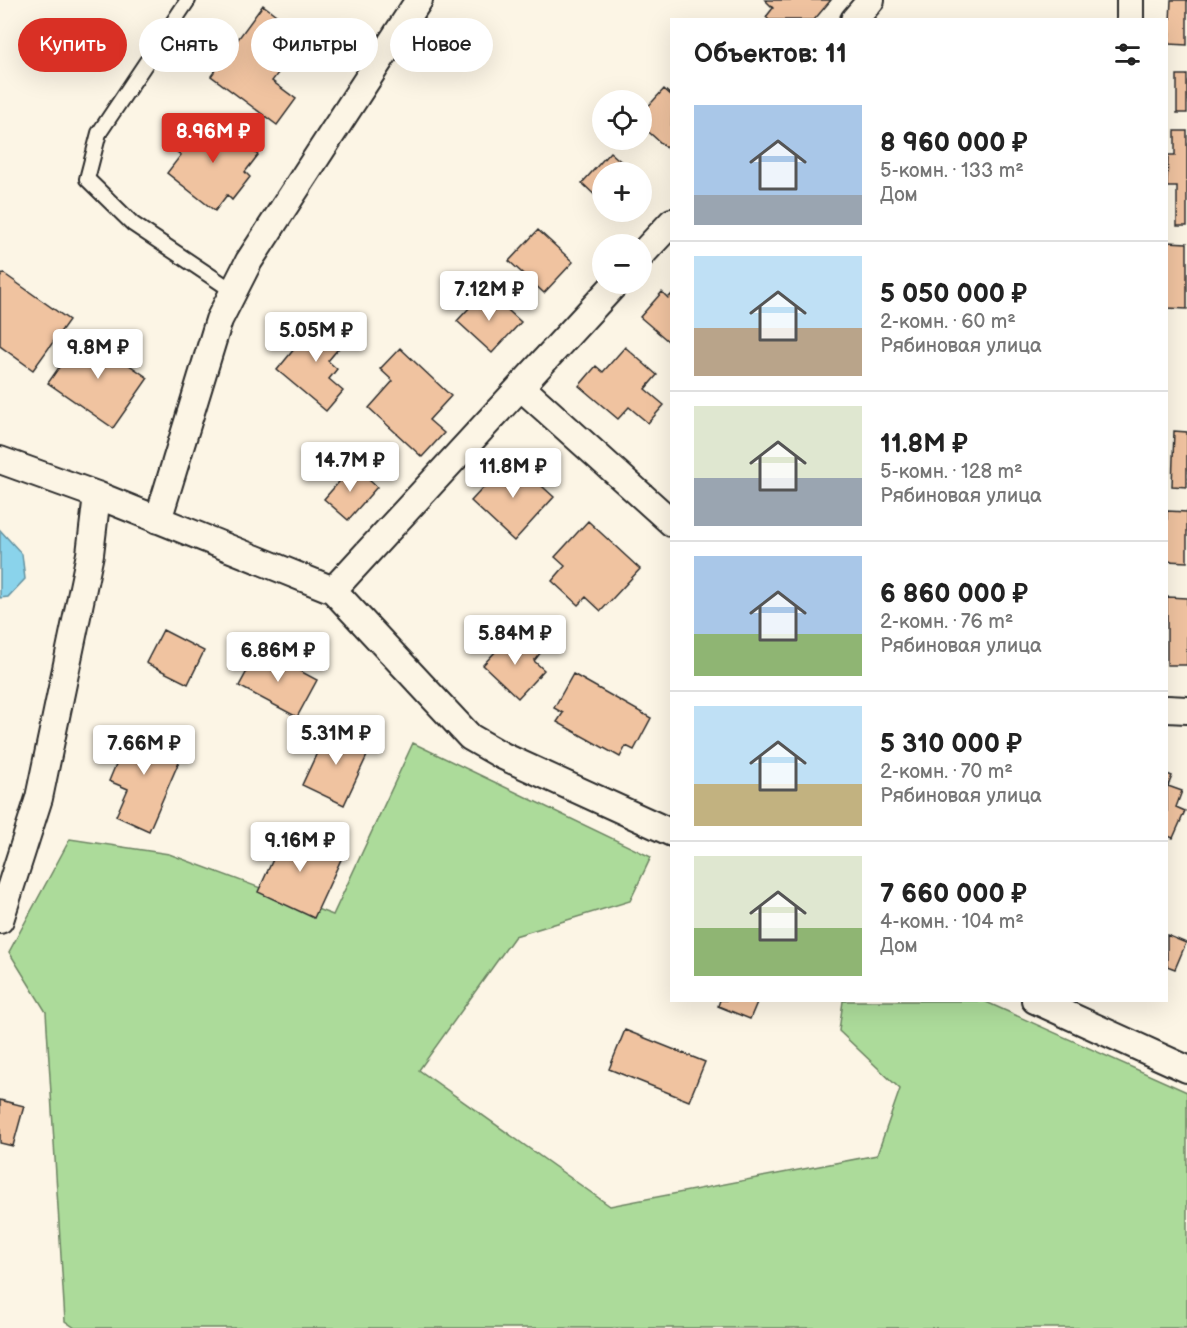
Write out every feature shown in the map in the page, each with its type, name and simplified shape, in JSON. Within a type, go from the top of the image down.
[{"type":"street","points":[[158,520],[219,320],[233,291],[249,261],[419,0]]},
{"type":"street","points":[[856,18],[872,0]]},
{"type":"street","points":[[1130,0],[1130,18]]},
{"type":"street","points":[[652,243],[670,224]]},
{"type":"street","points":[[333,590],[606,294]]},
{"type":"street","points":[[521,387],[670,522]]},
{"type":"street","points":[[0,460],[97,495],[333,590],[470,737],[503,756],[670,832]]},
{"type":"street","points":[[0,920],[39,798],[90,554],[97,495]]},
{"type":"street","points":[[1168,709],[1187,710]]},
{"type":"street","points":[[1039,1002],[1187,1069]]},
{"type":"lane","points":[[188,0],[99,133],[87,180],[133,224],[233,291]]},
{"type":"green space","points":[[413,743],[651,857],[630,901],[515,936],[419,1070],[610,1206],[877,1155],[900,1089],[839,1031],[843,1002],[986,1002],[1187,1092],[1187,1328],[75,1328],[65,1321],[46,1012],[9,952],[70,839],[169,854],[333,915]]},
{"type":"water","points":[[0,530],[22,554],[25,579],[8,597],[0,598]]},
{"type":"building","points":[[765,0],[831,0],[816,18],[767,18],[773,8]]},
{"type":"building","points":[[1171,0],[1187,0],[1187,45],[1169,44]]},
{"type":"building","points":[[263,5],[280,18],[253,18]]},
{"type":"building","points":[[251,21],[251,72],[279,72],[272,81],[296,99],[277,125],[211,76],[214,72],[239,72],[239,38]]},
{"type":"building","points":[[1177,75],[1187,75],[1187,113],[1177,113]]},
{"type":"building","points":[[664,89],[670,94],[670,151],[652,135],[652,102]]},
{"type":"building","points":[[211,117],[258,155],[245,172],[250,177],[232,200],[227,195],[215,211],[167,173],[181,155],[177,152],[193,132],[196,135]]},
{"type":"building","points":[[1175,131],[1187,131],[1187,226],[1177,226],[1177,187],[1168,187],[1168,155],[1175,155]]},
{"type":"building","points":[[610,152],[622,162],[601,162]]},
{"type":"building","points":[[592,172],[592,193],[582,183]]},
{"type":"building","points":[[538,230],[573,262],[544,293],[509,261]]},
{"type":"building","points":[[1168,242],[1187,243],[1187,309],[1168,308]]},
{"type":"building","points":[[3,273],[69,320],[33,370],[0,346],[0,278]]},
{"type":"building","points":[[486,290],[521,322],[492,353],[457,321]]},
{"type":"building","points":[[662,292],[668,298],[670,296],[670,338],[668,341],[640,317]]},
{"type":"building","points":[[322,315],[348,337],[328,361],[337,369],[329,379],[343,391],[326,411],[277,370]]},
{"type":"building","points":[[83,333],[148,378],[113,428],[48,383]]},
{"type":"building","points":[[625,347],[657,375],[645,389],[664,405],[648,423],[629,407],[618,419],[579,386],[596,366],[603,372]]},
{"type":"building","points":[[400,348],[451,396],[429,420],[444,433],[422,457],[369,408],[393,381],[380,369]]},
{"type":"building","points":[[1174,431],[1187,432],[1187,487],[1172,486]]},
{"type":"building","points":[[511,458],[554,497],[514,541],[471,501]]},
{"type":"building","points":[[353,466],[377,487],[348,520],[324,499]]},
{"type":"building","points":[[1168,511],[1187,512],[1187,562],[1168,561]]},
{"type":"building","points":[[588,521],[640,569],[601,611],[586,597],[578,605],[552,581],[565,566],[555,557]]},
{"type":"building","points":[[1168,597],[1187,598],[1187,665],[1168,665]]},
{"type":"building","points":[[163,630],[204,651],[188,684],[146,663]]},
{"type":"building","points":[[509,637],[522,650],[530,642],[541,652],[534,661],[544,670],[518,698],[483,665]]},
{"type":"building","points":[[259,649],[317,680],[297,717],[239,686]]},
{"type":"building","points":[[573,674],[651,718],[634,750],[626,746],[620,757],[557,722],[563,713],[554,708]]},
{"type":"building","points":[[329,727],[371,747],[344,805],[302,785]]},
{"type":"building","points":[[131,728],[184,750],[149,831],[116,816],[128,789],[109,781]]},
{"type":"building","points":[[1168,774],[1172,776],[1168,786]]},
{"type":"building","points":[[1168,786],[1182,791],[1176,807],[1185,811],[1173,838],[1168,836]]},
{"type":"building","points":[[287,829],[343,855],[314,918],[258,892]]},
{"type":"building","points":[[1168,935],[1186,943],[1175,969],[1168,966]]},
{"type":"building","points":[[719,1002],[757,1002],[750,1019],[718,1006]]},
{"type":"building","points":[[625,1030],[705,1062],[689,1101],[609,1069]]},
{"type":"building","points":[[0,1100],[24,1106],[13,1146],[0,1143]]}]
